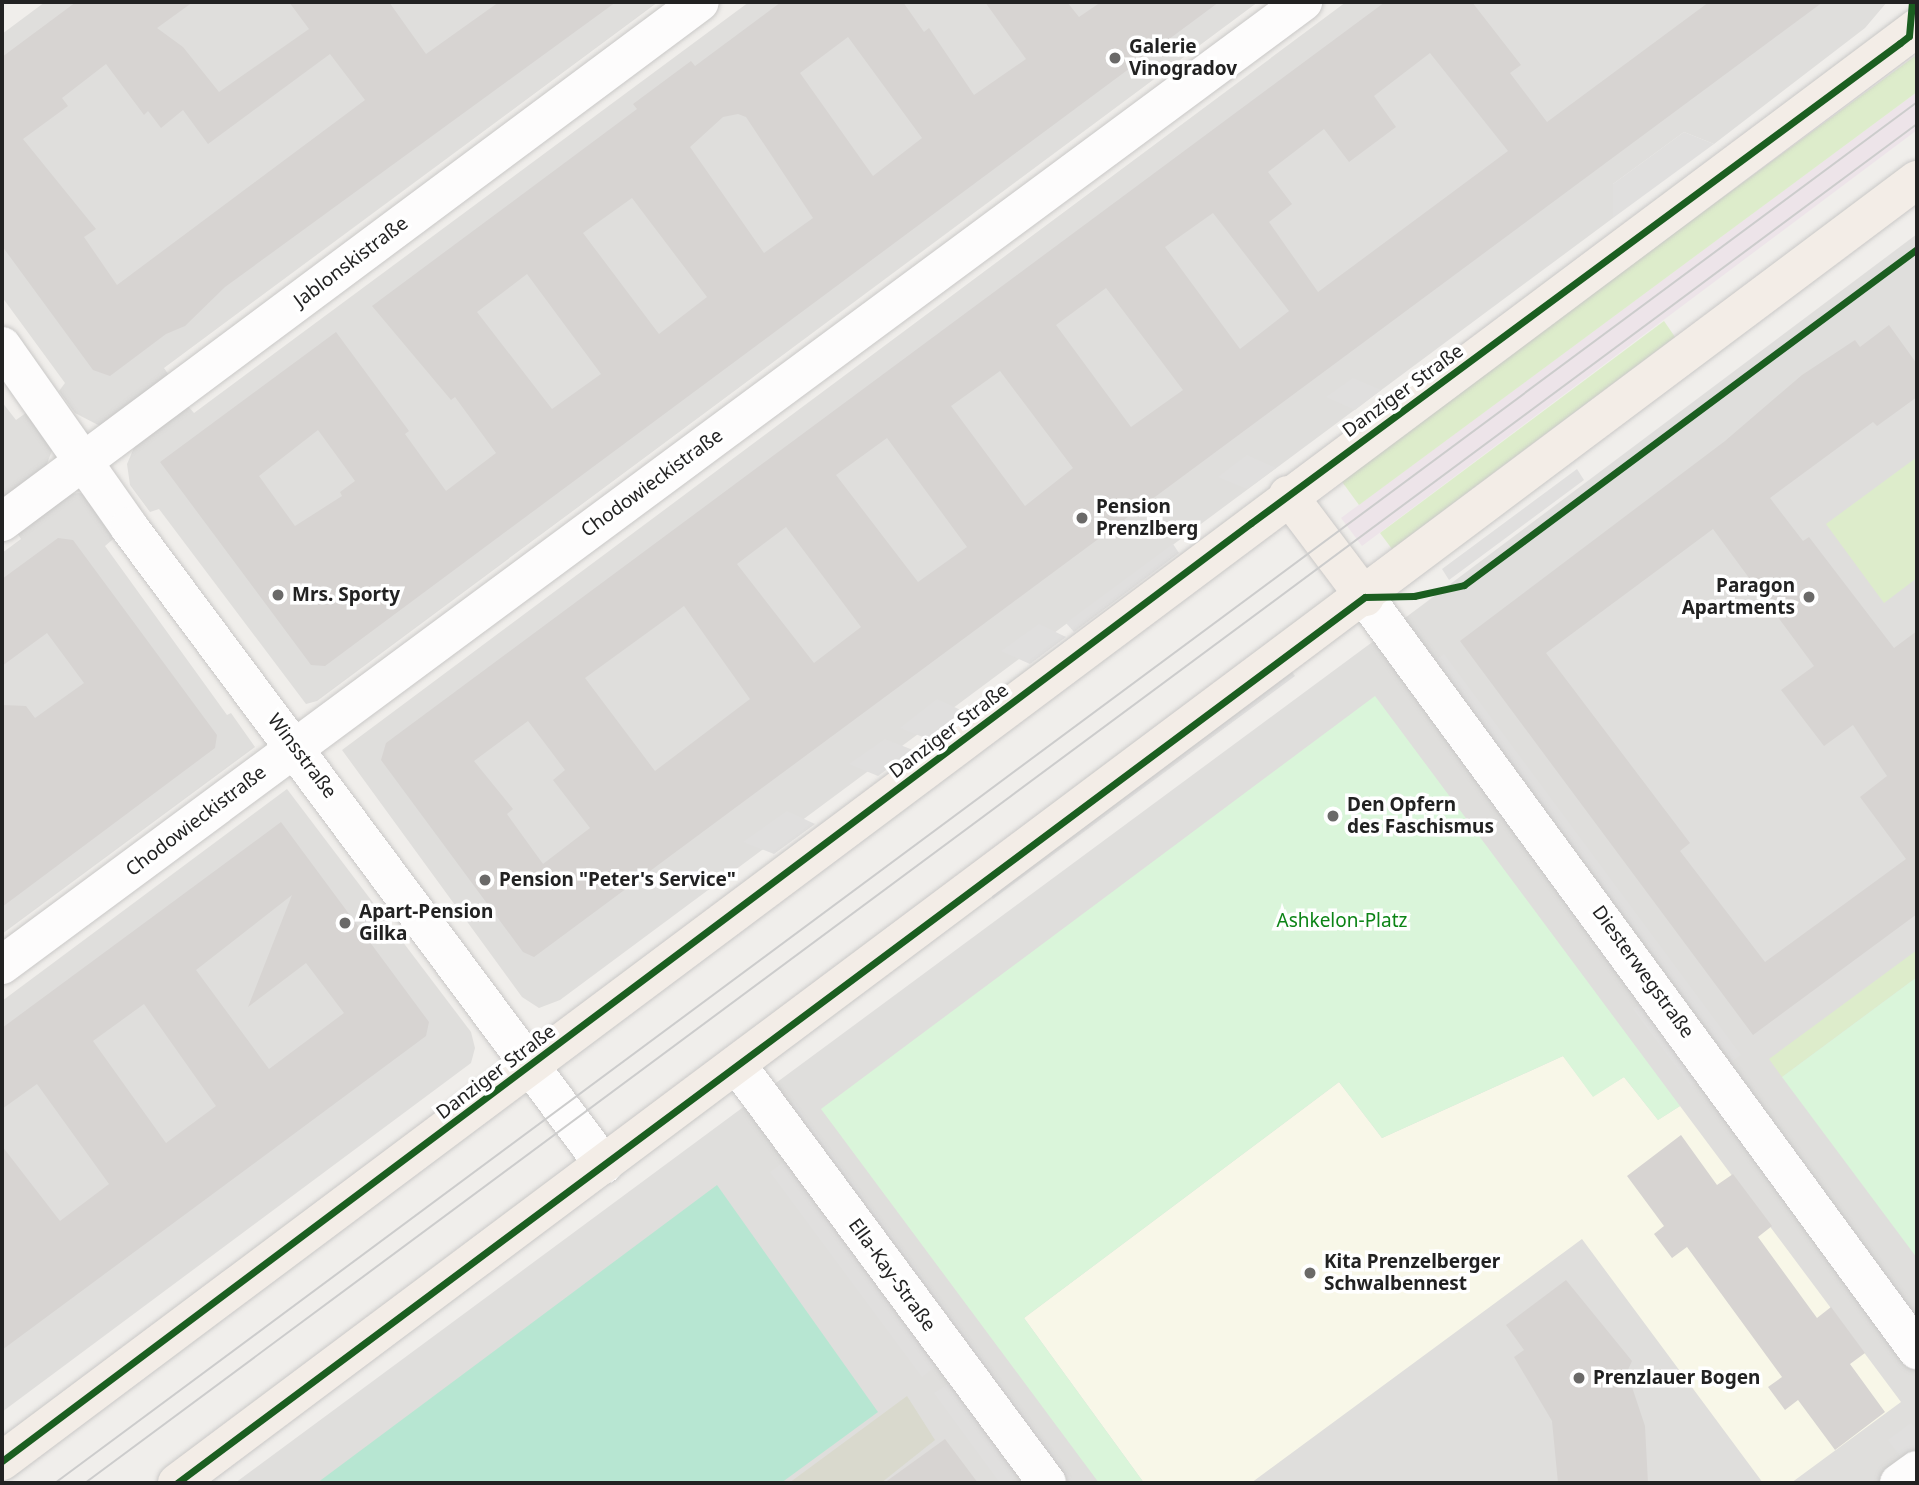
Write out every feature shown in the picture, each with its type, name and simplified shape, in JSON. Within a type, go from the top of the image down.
[{"type":"main road","name":"Danziger Straße","points":[[2,1461],[1288,495],[1917,28]]},
{"type":"main road","points":[[177,1483],[1365,597],[1917,180]]},
{"type":"main road","points":[[1288,495],[1365,597]]},
{"type":"street","name":"Jablonskistraße","points":[[2,522],[700,2]]},
{"type":"street","name":"Chodowieckistraße","points":[[2,965],[1303,2]]},
{"type":"street","name":"Winsstraße","points":[[2,346],[295,748],[533,1064],[604,1165]]},
{"type":"street","name":"Diesterwegstraße","points":[[1365,597],[1917,1350]]},
{"type":"street","name":"Ella-Kay-Straße","points":[[738,1066],[1046,1483]]},
{"type":"street","points":[[1899,1483],[1917,1470]]},
{"type":"shaded area","points":[[45,2],[658,2],[164,368],[171,378],[100,426],[75,413],[59,391],[65,383],[2,297],[2,34]]},
{"type":"shaded area","points":[[749,2],[1258,2],[317,701],[306,704],[159,509],[150,512],[130,485],[127,464],[136,443],[186,404],[194,413]]},
{"type":"shaded area","points":[[1346,2],[1887,2],[1865,28],[1714,144],[1684,132],[1613,184],[1613,218],[560,1000],[539,1008],[522,997],[342,750]]},
{"type":"shaded area","points":[[1917,92],[1917,130],[1362,546],[1341,518]]},
{"type":"shaded area","points":[[1684,132],[1714,144],[1613,218],[1613,184]]},
{"type":"shaded area","points":[[1917,234],[1917,1483],[235,1483],[1417,609]]},
{"type":"shaded area","points":[[1353,378],[1381,390],[1355,410],[1326,397]]},
{"type":"shaded area","points":[[2,402],[16,420],[30,410],[53,448],[45,469],[2,503]]},
{"type":"shaded area","points":[[1247,455],[1276,468],[1247,489],[1218,477]]},
{"type":"shaded area","points":[[1577,469],[1584,480],[1449,580],[1442,569]]},
{"type":"shaded area","points":[[67,494],[92,496],[125,529],[105,546],[227,715],[231,713],[255,747],[2,934],[2,553],[21,539],[16,531]]},
{"type":"shaded area","points":[[1173,544],[1179,553],[1074,632],[1066,623]]},
{"type":"shaded area","points":[[1039,624],[1066,637],[1030,664],[1001,651]]},
{"type":"shaded area","points":[[1444,654],[1741,1055],[1732,1061],[1436,660]]},
{"type":"shaded area","points":[[1288,667],[1295,676],[993,899],[987,891]]},
{"type":"shaded area","points":[[937,699],[965,712],[928,739],[900,728]]},
{"type":"shaded area","points":[[885,739],[913,750],[878,776],[849,764]]},
{"type":"shaded area","points":[[287,789],[471,1032],[475,1048],[471,1063],[2,1412],[2,1001]]},
{"type":"shaded area","points":[[787,811],[815,824],[774,854],[743,842]]},
{"type":"shaded area","points":[[1642,1003],[1699,1080],[1691,1086],[1633,1009]]},
{"type":"shaded area","name":"Kita Prenzelberger Schwalbennest","points":[[1563,1056],[1593,1096],[1624,1077],[1658,1120],[1680,1106],[1901,1402],[1791,1483],[1763,1483],[1582,1239],[1251,1483],[1144,1483],[1024,1318],[1339,1082],[1382,1138]]},
{"type":"shaded area","points":[[794,1102],[1075,1483],[1062,1483],[786,1108]]},
{"type":"shaded area","points":[[788,1159],[940,1363],[922,1377],[770,1172]]},
{"type":"shaded area","points":[[951,1382],[1021,1474],[1009,1483],[1000,1483],[934,1393]]},
{"type":"shaded area","points":[[907,1396],[935,1440],[881,1483],[789,1483]]},
{"type":"shaded area","points":[[1911,1423],[1917,1431],[1917,1450],[1904,1461],[1888,1440]]},
{"type":"green space","points":[[1915,56],[1917,92],[1359,505],[1340,479]]},
{"type":"green space","points":[[1664,321],[1675,337],[1392,549],[1380,533]]},
{"type":"green space","points":[[1917,457],[1917,578],[1884,603],[1826,524]]},
{"type":"green space","name":"Ashkelon-Platz","points":[[1375,696],[1680,1106],[1658,1120],[1624,1077],[1593,1097],[1563,1056],[1382,1138],[1339,1082],[1024,1318],[1144,1483],[1099,1483],[821,1109]]},
{"type":"green space","points":[[1917,950],[1917,977],[1782,1077],[1769,1059]]},
{"type":"green space","points":[[1917,977],[1917,1258],[1782,1077]]},
{"type":"green space","points":[[717,1185],[878,1412],[781,1483],[317,1483]]},
{"type":"building","points":[[76,2],[193,2],[157,28],[183,47],[219,92],[309,29],[289,2],[389,2],[426,54],[499,2],[616,2],[225,287],[185,326],[166,334],[110,376],[93,370],[2,246],[2,57]],"holes":[[[330,54],[365,100],[117,285],[84,237],[96,229],[23,139],[68,106],[62,98],[106,64],[144,115],[148,111],[161,128],[183,110],[208,144]]]},
{"type":"building","points":[[781,2],[903,2],[924,32],[929,28],[974,95],[1026,59],[985,2],[1067,2],[1079,17],[1101,2],[1219,2],[325,666],[311,665],[160,462],[336,332],[409,431],[405,434],[446,491],[496,453],[455,397],[451,400],[372,306],[637,109],[633,104],[691,61],[695,66]],"holes":[[[848,37],[922,138],[873,176],[800,73]],[[738,114],[746,117],[813,218],[764,253],[690,147],[723,117]],[[632,198],[707,297],[659,334],[583,233]],[[527,274],[601,374],[552,409],[477,312]],[[318,430],[355,481],[340,492],[342,496],[295,526],[259,476]]]},
{"type":"building","points":[[1385,2],[1472,2],[1521,65],[1510,73],[1547,122],[1709,2],[1823,2],[534,957],[523,952],[381,760],[386,743]],"holes":[[[1430,53],[1508,151],[1318,292],[1269,222],[1292,204],[1268,172],[1324,129],[1349,162],[1396,127],[1374,96]],[[1213,213],[1289,311],[1240,349],[1165,247]],[[1106,288],[1183,390],[1131,427],[1056,325]],[[1000,371],[1073,468],[1025,506],[951,406]],[[887,438],[967,547],[918,582],[836,475]],[[786,527],[861,627],[814,663],[737,564]],[[684,606],[750,699],[655,771],[585,678]],[[528,721],[565,770],[553,780],[590,828],[543,864],[507,814],[513,809],[474,761]]]},
{"type":"building","points":[[1889,325],[1917,364],[1917,397],[1877,426],[1873,422],[1770,498],[1803,541],[1809,537],[1894,648],[1917,631],[1917,914],[1753,1035],[1460,641],[1725,441],[1802,375],[1855,340],[1860,347]],"holes":[[[1713,529],[1814,666],[1781,690],[1824,746],[1853,725],[1887,776],[1860,797],[1906,859],[1765,962],[1680,851],[1690,843],[1546,653]]]},
{"type":"building","points":[[58,538],[73,540],[217,735],[215,748],[2,907],[2,705],[26,706],[35,718],[84,683],[47,633],[2,666],[2,579]]},
{"type":"building","points":[[281,822],[429,1022],[426,1036],[2,1350],[2,1146],[60,1221],[109,1184],[37,1084],[2,1109],[2,1028]],"holes":[[[292,895],[248,1007],[306,963],[344,1013],[269,1069],[196,970]],[[144,1004],[216,1106],[166,1143],[93,1041]]]},
{"type":"building","points":[[1681,1135],[1717,1185],[1733,1174],[1772,1226],[1758,1237],[1817,1318],[1831,1307],[1865,1353],[1850,1364],[1885,1412],[1835,1450],[1798,1400],[1785,1410],[1768,1387],[1782,1377],[1687,1247],[1672,1258],[1654,1234],[1664,1226],[1627,1176]]},
{"type":"building","name":"Prenzlauer Bogen","points":[[1566,1280],[1632,1361],[1627,1372],[1645,1426],[1648,1483],[1558,1483],[1552,1421],[1514,1357],[1524,1350],[1506,1325]]},
{"type":"building","points":[[945,1439],[978,1483],[884,1483]]},
{"type":"tram line","points":[[55,1483],[1917,102]]},
{"type":"tram line","points":[[85,1483],[1917,124]]},
{"type":"cycle path","points":[[2,1461],[1251,523],[1900,43],[1909,36],[1912,2]]},
{"type":"cycle path","points":[[177,1483],[1365,597],[1414,596],[1464,585],[1917,249]]},
{"type":"place","name":"Galerie Vinogradov","points":[[1115,58]]},
{"type":"place","name":"Pension Prenzlberg","points":[[1082,518]]},
{"type":"place","name":"Mrs. Sporty","points":[[278,595]]},
{"type":"place","name":"Paragon Apartments","points":[[1809,597]]},
{"type":"place","name":"Den Opfern des Faschismus","points":[[1333,816]]},
{"type":"place","name":"Pension \"Peter's Service\"","points":[[485,880]]},
{"type":"place","name":"Apart-Pension Gilka","points":[[345,923]]},
{"type":"place","name":"Kita Prenzelberger Schwalbennest","points":[[1310,1273]]},
{"type":"place","name":"Prenzlauer Bogen","points":[[1579,1378]]}]
